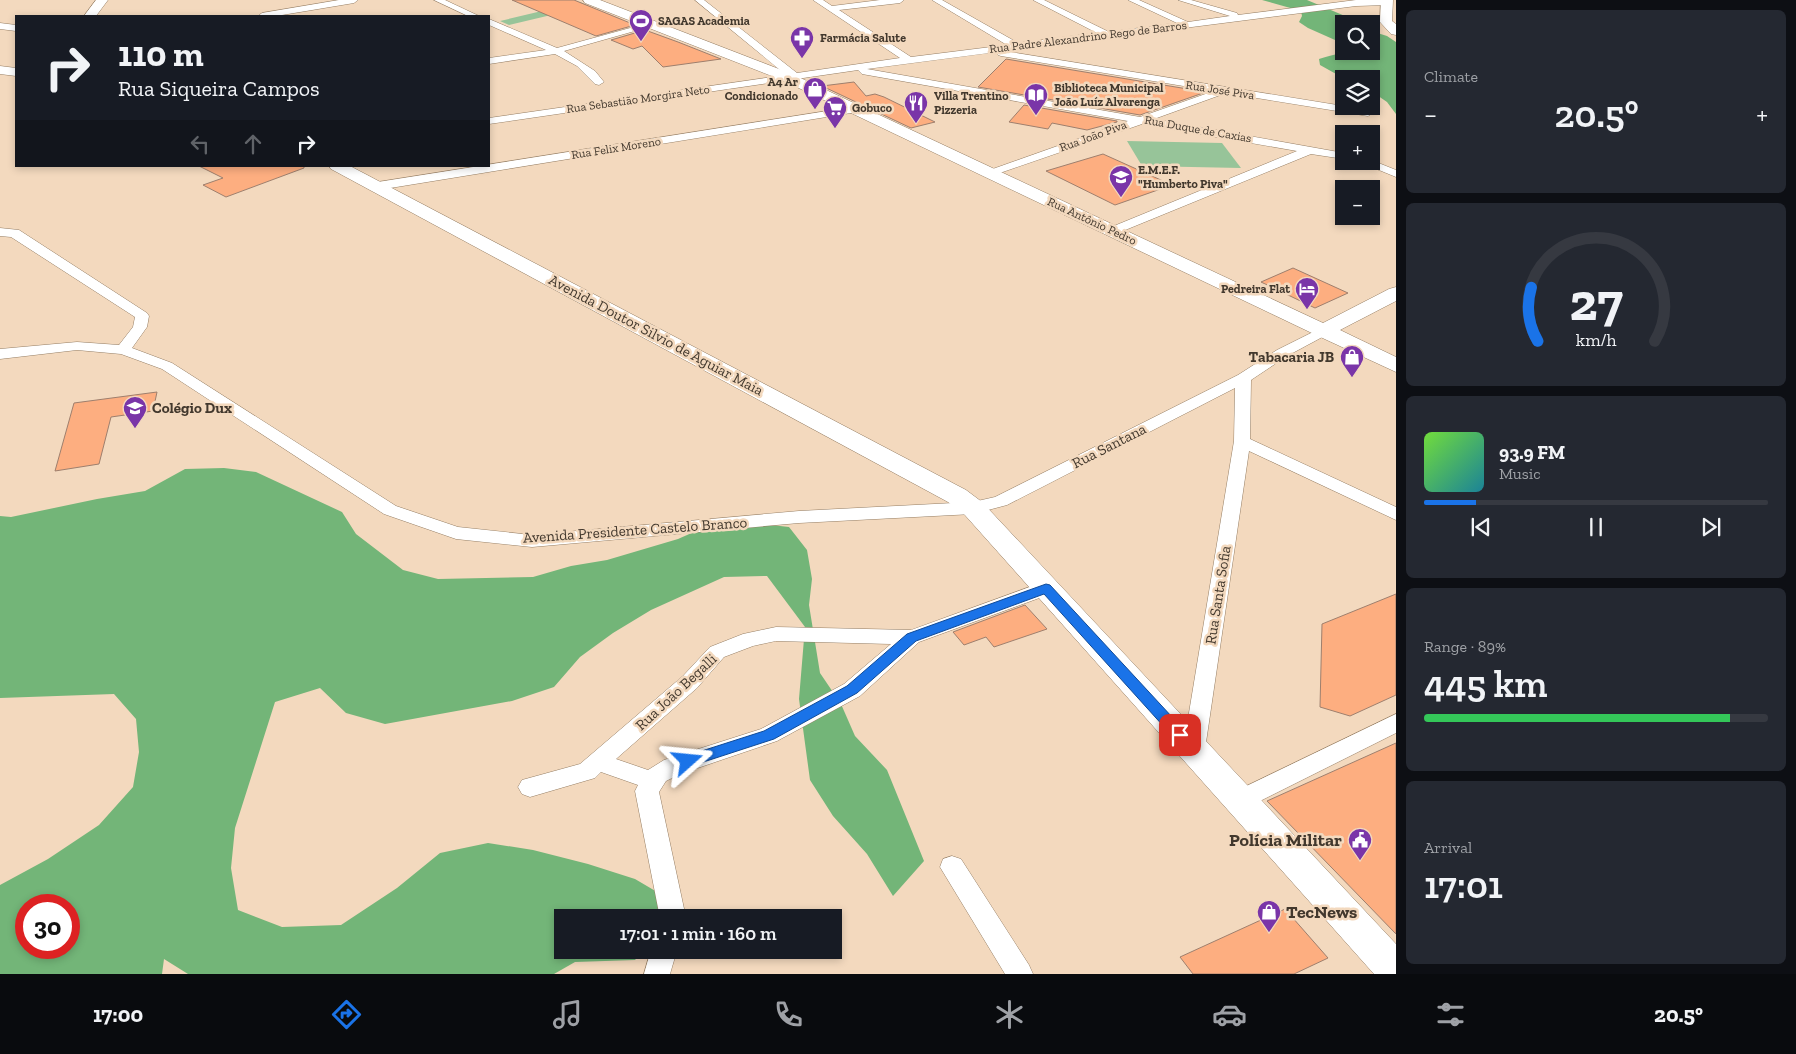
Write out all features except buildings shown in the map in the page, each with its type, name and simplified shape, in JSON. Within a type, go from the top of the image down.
[{"type":"main road","points":[[91,15],[102,0]]},
{"type":"main road","name":"Rua Antônio Pedro","points":[[589,0],[790,77],[853,110],[991,173],[1396,365]]},
{"type":"main road","points":[[1387,1],[1386,22],[1396,31]]},
{"type":"main road","points":[[0,70],[15,72]]},
{"type":"main road","name":"Avenida Doutor Silvio de Aguiar Maia","points":[[339,167],[378,186],[948,491],[973,508],[1396,971]]},
{"type":"main road","points":[[1323,331],[1396,292]]},
{"type":"street","points":[[268,15],[354,0]]},
{"type":"street","points":[[438,0],[473,15]]},
{"type":"street","points":[[699,0],[790,77]]},
{"type":"street","points":[[817,0],[909,60]]},
{"type":"street","points":[[830,9],[900,0]]},
{"type":"street","points":[[936,0],[1016,46]]},
{"type":"street","points":[[1037,0],[1106,34]]},
{"type":"street","points":[[1132,0],[1187,24]]},
{"type":"street","points":[[1182,0],[1242,18]]},
{"type":"street","name":"Rua Padre Alexandrino Rego de Barros","points":[[790,77],[1106,34],[1356,3],[1387,1]]},
{"type":"street","points":[[490,22],[584,66],[594,74],[599,82]]},
{"type":"street","points":[[490,60],[555,51],[652,25]]},
{"type":"street","points":[[0,26],[15,28]]},
{"type":"street","name":"Rua José Piva","points":[[983,50],[1335,108]]},
{"type":"street","name":"Rua Duque de Caxias","points":[[846,69],[1335,154]]},
{"type":"street","name":"Rua Sebastião Morgira Neto","points":[[490,121],[790,77]]},
{"type":"street","name":"Rua João Piva","points":[[991,173],[1224,90]]},
{"type":"street","name":"Rua Felix Moreno","points":[[378,186],[853,110]]},
{"type":"street","points":[[1113,231],[1313,149]]},
{"type":"street","points":[[1380,168],[1396,174]]},
{"type":"street","points":[[0,232],[14,233],[142,316],[140,327],[128,344]]},
{"type":"street","name":"Rua Santana","points":[[973,508],[1001,501],[1243,378],[1282,352],[1323,331]]},
{"type":"street","name":"Avenida Presidente Castelo Branco","points":[[0,354],[77,346],[128,344],[166,366],[390,510],[456,532],[532,541],[799,517],[973,508]]},
{"type":"street","name":"Rua Santa Sofia","points":[[1194,749],[1242,441],[1243,378]]},
{"type":"street","points":[[1242,441],[1396,514]]},
{"type":"street","points":[[671,909],[647,791],[658,774],[672,767],[769,735],[852,690],[912,637],[1046,588]]},
{"type":"street","name":"Rua João Begalli","points":[[530,787],[586,771],[690,682],[717,652],[750,639],[776,634],[912,637]]},
{"type":"street","points":[[1240,800],[1396,723]]},
{"type":"street","points":[[598,762],[653,781]]},
{"type":"street","points":[[952,867],[1020,974]]},
{"type":"street","points":[[657,974],[661,959]]},
{"type":"green space","points":[[1262,0],[1307,0],[1343,15],[1335,15],[1335,40],[1299,22],[1302,16],[1301,11]]},
{"type":"green space","points":[[580,2],[589,6],[509,25],[500,21]]},
{"type":"green space","points":[[1380,34],[1396,42],[1396,114],[1387,102],[1380,97],[1380,70],[1335,70],[1335,73],[1320,65],[1319,59],[1335,55],[1335,60],[1380,60]]},
{"type":"green space","points":[[1127,141],[1222,143],[1241,168],[1142,166]]},
{"type":"green space","points":[[224,468],[256,472],[342,512],[356,534],[403,570],[438,579],[533,577],[571,566],[607,560],[678,539],[712,524],[754,523],[789,527],[807,550],[812,579],[809,605],[820,673],[841,704],[855,736],[887,770],[924,861],[893,896],[867,854],[833,816],[810,780],[799,699],[805,627],[767,576],[724,577],[651,610],[613,633],[580,657],[554,687],[512,701],[385,724],[346,713],[320,688],[275,702],[235,828],[231,868],[238,910],[282,927],[341,925],[397,888],[440,853],[488,843],[533,850],[588,864],[635,879],[669,899],[671,909],[554,909],[554,959],[635,960],[575,962],[554,974],[188,974],[164,959],[162,974],[0,974],[0,885],[48,859],[99,825],[133,787],[139,752],[136,719],[114,694],[0,698],[0,516],[11,517],[145,491],[185,469]]},
{"type":"place","name":"SAGAS Academia","points":[[641,42]]},
{"type":"place","name":"Farmácia Salute","points":[[802,59]]},
{"type":"place","name":"A4 Ar Condicionado","points":[[815,110]]},
{"type":"place","name":"Biblioteca Municipal João Luíz Alvarenga","points":[[1036,116]]},
{"type":"place","name":"Villa Trentino Pizzeria","points":[[916,124]]},
{"type":"place","name":"Gobuco","points":[[835,129]]},
{"type":"place","name":"E.M.E.F. \"Humberto Piva\"","points":[[1121,198]]},
{"type":"place","name":"Pedreira Flat","points":[[1307,310]]},
{"type":"place","name":"Tabacaria JB","points":[[1352,378]]},
{"type":"place","name":"Colégio Dux","points":[[135,429]]},
{"type":"place","name":"Polícia Militar","points":[[1360,861]]},
{"type":"place","name":"TecNews","points":[[1269,933]]},
{"type":"route","points":[[688,761],[769,735],[852,690],[912,637],[1046,588],[1180,735]]}]
